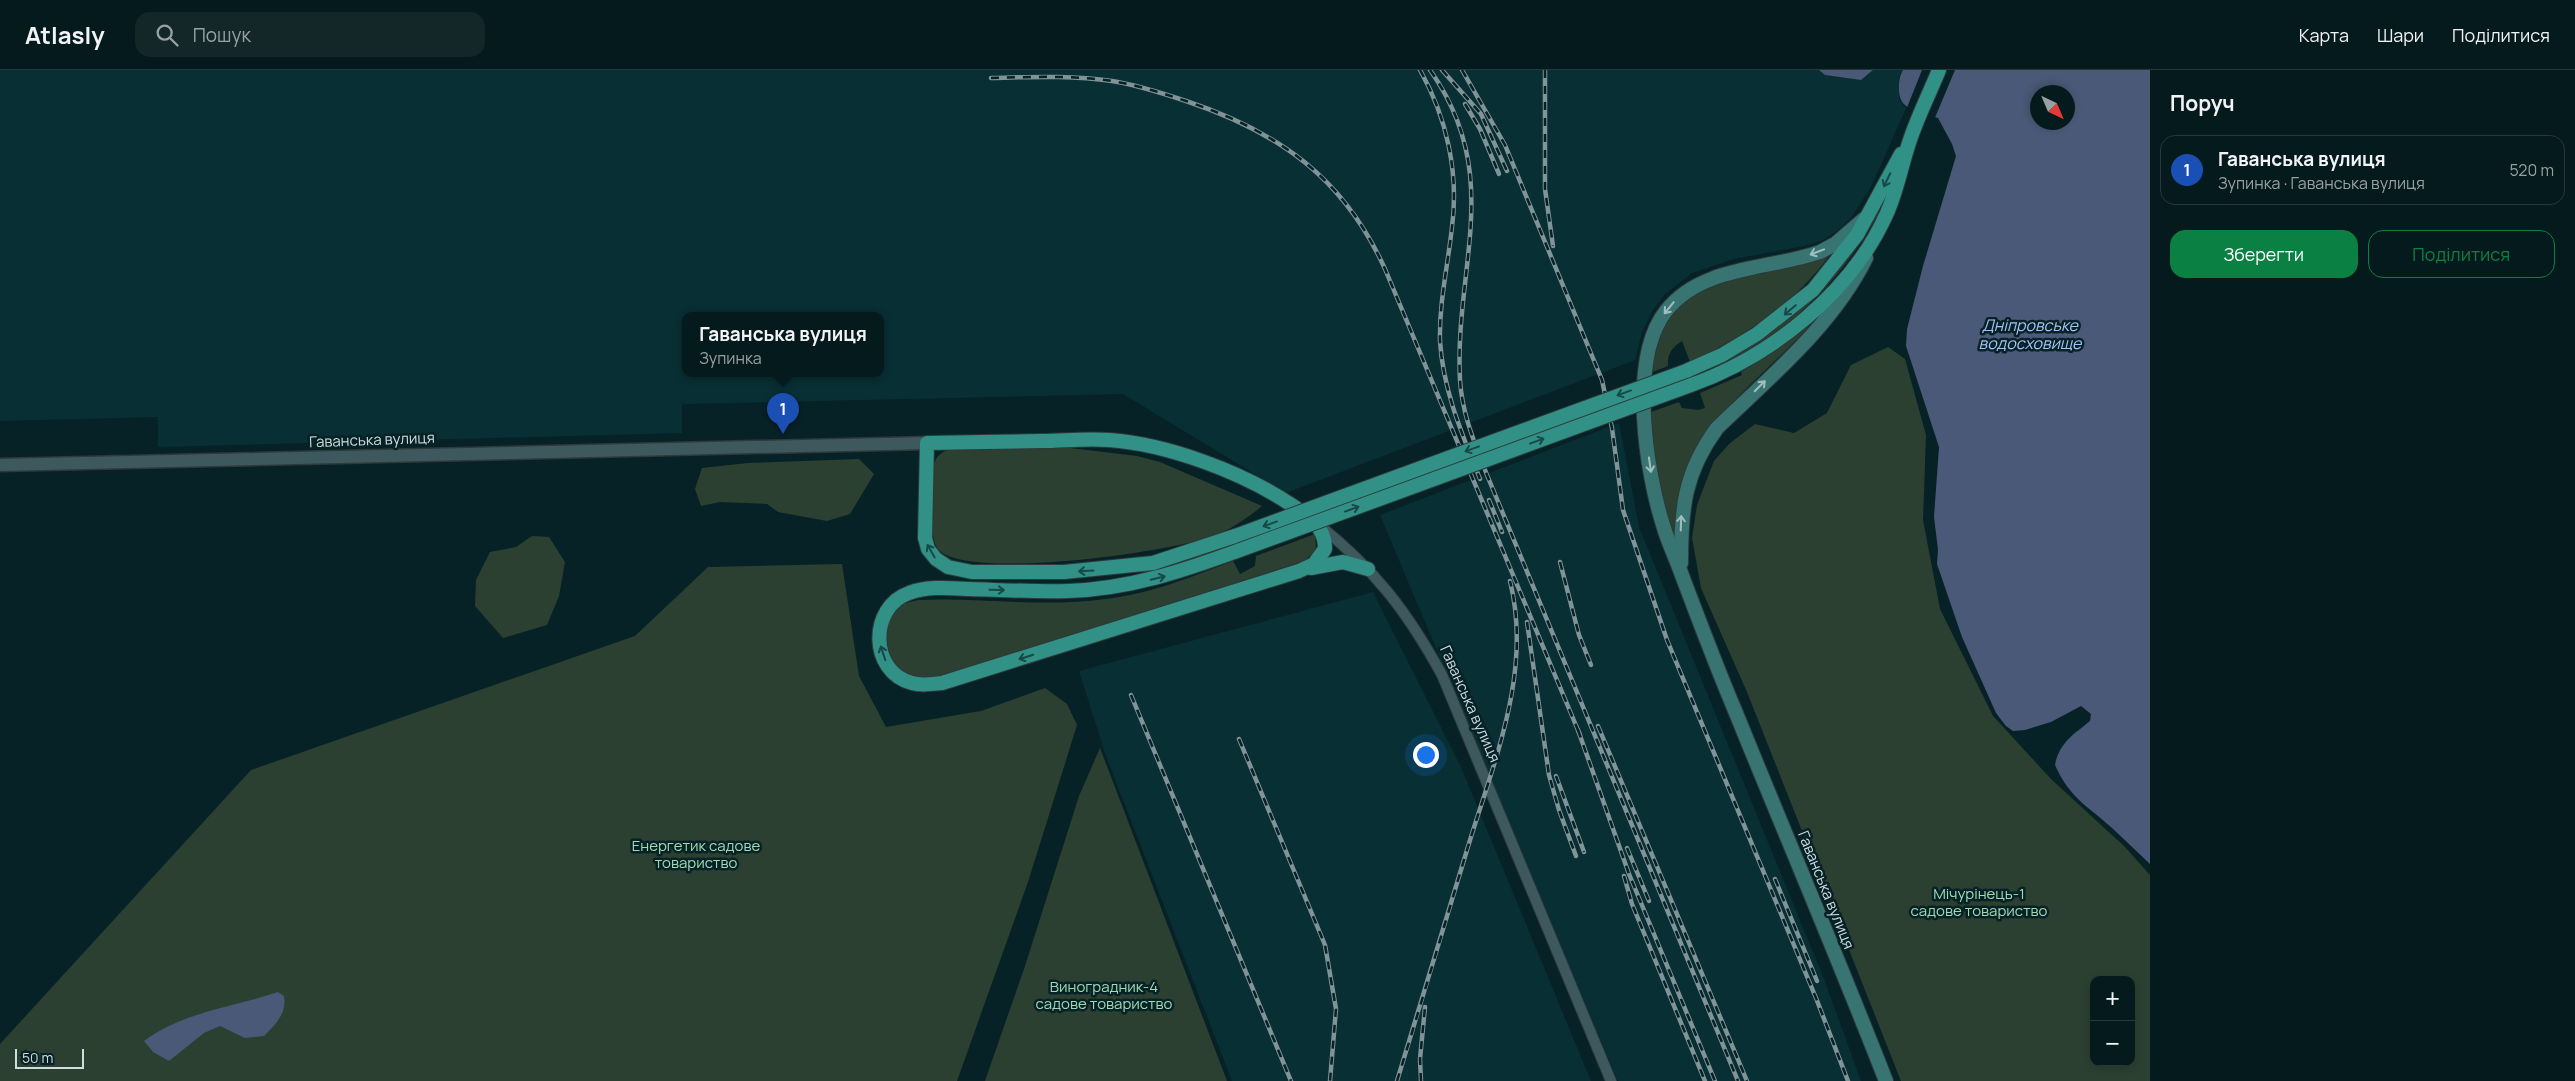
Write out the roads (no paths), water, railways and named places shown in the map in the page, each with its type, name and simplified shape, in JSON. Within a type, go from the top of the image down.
[{"type":"main road","points":[[927,442],[925,538],[928,549],[936,559],[948,567],[972,572],[1098,570],[1153,563],[1235,536],[1686,370],[1743,344],[1794,307],[1813,290],[1845,252],[1869,213],[1910,138],[1939,70]]},
{"type":"main road","points":[[1681,571],[1681,517],[1690,479],[1705,444],[1717,428],[1824,321],[1859,272],[1897,191],[1910,138]]},
{"type":"main road","name":"Гаванська вулиця","points":[[1869,213],[1855,228],[1828,248],[1806,257],[1703,282],[1684,292],[1664,313],[1650,340],[1645,357],[1646,432],[1654,489],[1664,529],[1704,636],[1886,1081]]},
{"type":"main road","points":[[1368,569],[1343,562],[1299,571],[966,676],[925,685],[910,683],[893,672],[886,662],[879,640],[882,616],[890,605],[897,598],[922,589],[1067,591],[1123,586],[1179,572],[1692,384],[1753,357],[1790,332],[1826,299],[1874,238]]},
{"type":"main road","name":"Гаванська вулиця","points":[[927,442],[1109,440],[1152,447],[1210,465],[1253,484],[1283,500],[1312,519]]},
{"type":"main road","points":[[1299,571],[1314,564],[1324,550],[1322,533],[1312,519]]},
{"type":"street","name":"Гаванська вулиця","points":[[0,465],[927,442]]},
{"type":"street","name":"Гаванська вулиця","points":[[1312,519],[1368,569],[1406,612],[1442,674],[1611,1081]]},
{"type":"water","points":[[1819,70],[1873,70],[1861,80],[1825,75]]},
{"type":"water","name":"Дніпровське водосховище","points":[[1903,70],[2150,70],[2150,864],[2072,793],[2055,765],[2064,745],[2090,721],[2091,714],[2081,706],[2051,722],[2025,730],[2013,731],[2006,726],[1996,713],[1962,637],[1937,564],[1938,550],[1934,517],[1939,447],[1906,346],[1907,329],[1923,266],[1956,156],[1952,144],[1938,118],[1912,110],[1903,102],[1899,90]]},
{"type":"water","points":[[278,992],[284,996],[284,1008],[276,1023],[264,1036],[245,1038],[220,1026],[204,1033],[169,1061],[153,1052],[144,1041],[176,1023],[192,1017]]},
{"type":"railway","points":[[1420,70],[1444,127],[1449,146],[1454,186],[1454,207],[1440,326],[1442,359],[1454,412],[1480,479]]},
{"type":"railway","points":[[1430,70],[1453,109],[1465,147],[1471,185],[1471,222],[1460,339],[1461,393],[1470,429],[1487,475],[1738,1081]]},
{"type":"railway","points":[[1442,70],[1481,114],[1507,171]]},
{"type":"railway","points":[[1462,70],[1505,145],[1602,380],[1612,428],[1623,510],[1667,640],[1816,998],[1848,1081]]},
{"type":"railway","points":[[1545,70],[1545,189],[1553,246]]},
{"type":"railway","points":[[991,78],[1052,77],[1097,79],[1131,85],[1168,95],[1220,113],[1251,128],[1305,162],[1329,184],[1350,209],[1385,269],[1580,735]]},
{"type":"railway","points":[[1465,104],[1480,129],[1499,174]]},
{"type":"railway","points":[[1489,500],[1502,532]]},
{"type":"railway","points":[[1560,562],[1579,635],[1591,665]]},
{"type":"railway","points":[[1397,1081],[1507,717],[1517,650],[1516,615],[1510,581]]},
{"type":"railway","points":[[1527,622],[1549,775],[1559,810],[1576,856]]},
{"type":"railway","points":[[1131,695],[1291,1081]]},
{"type":"railway","points":[[1598,726],[1747,1081]]},
{"type":"railway","points":[[1578,730],[1629,874],[1715,1081]]},
{"type":"railway","points":[[1239,739],[1325,945],[1336,1009],[1330,1081]]},
{"type":"railway","points":[[1556,776],[1584,852]]},
{"type":"railway","points":[[1627,848],[1649,901]]},
{"type":"railway","points":[[1624,876],[1632,904],[1705,1081]]},
{"type":"railway","points":[[1775,879],[1817,981]]},
{"type":"railway","points":[[1421,1081],[1420,1059],[1425,1007]]},
{"type":"place","name":"Гаванська вулиця","points":[[783,434]]},
{"type":"park label","name":"Енергетик садове товариство","points":[[696,854]]},
{"type":"park label","name":"Мічурінець-1 садове товариство","points":[[1979,902]]},
{"type":"park label","name":"Виноградник-4 садове товариство","points":[[1104,996]]}]
